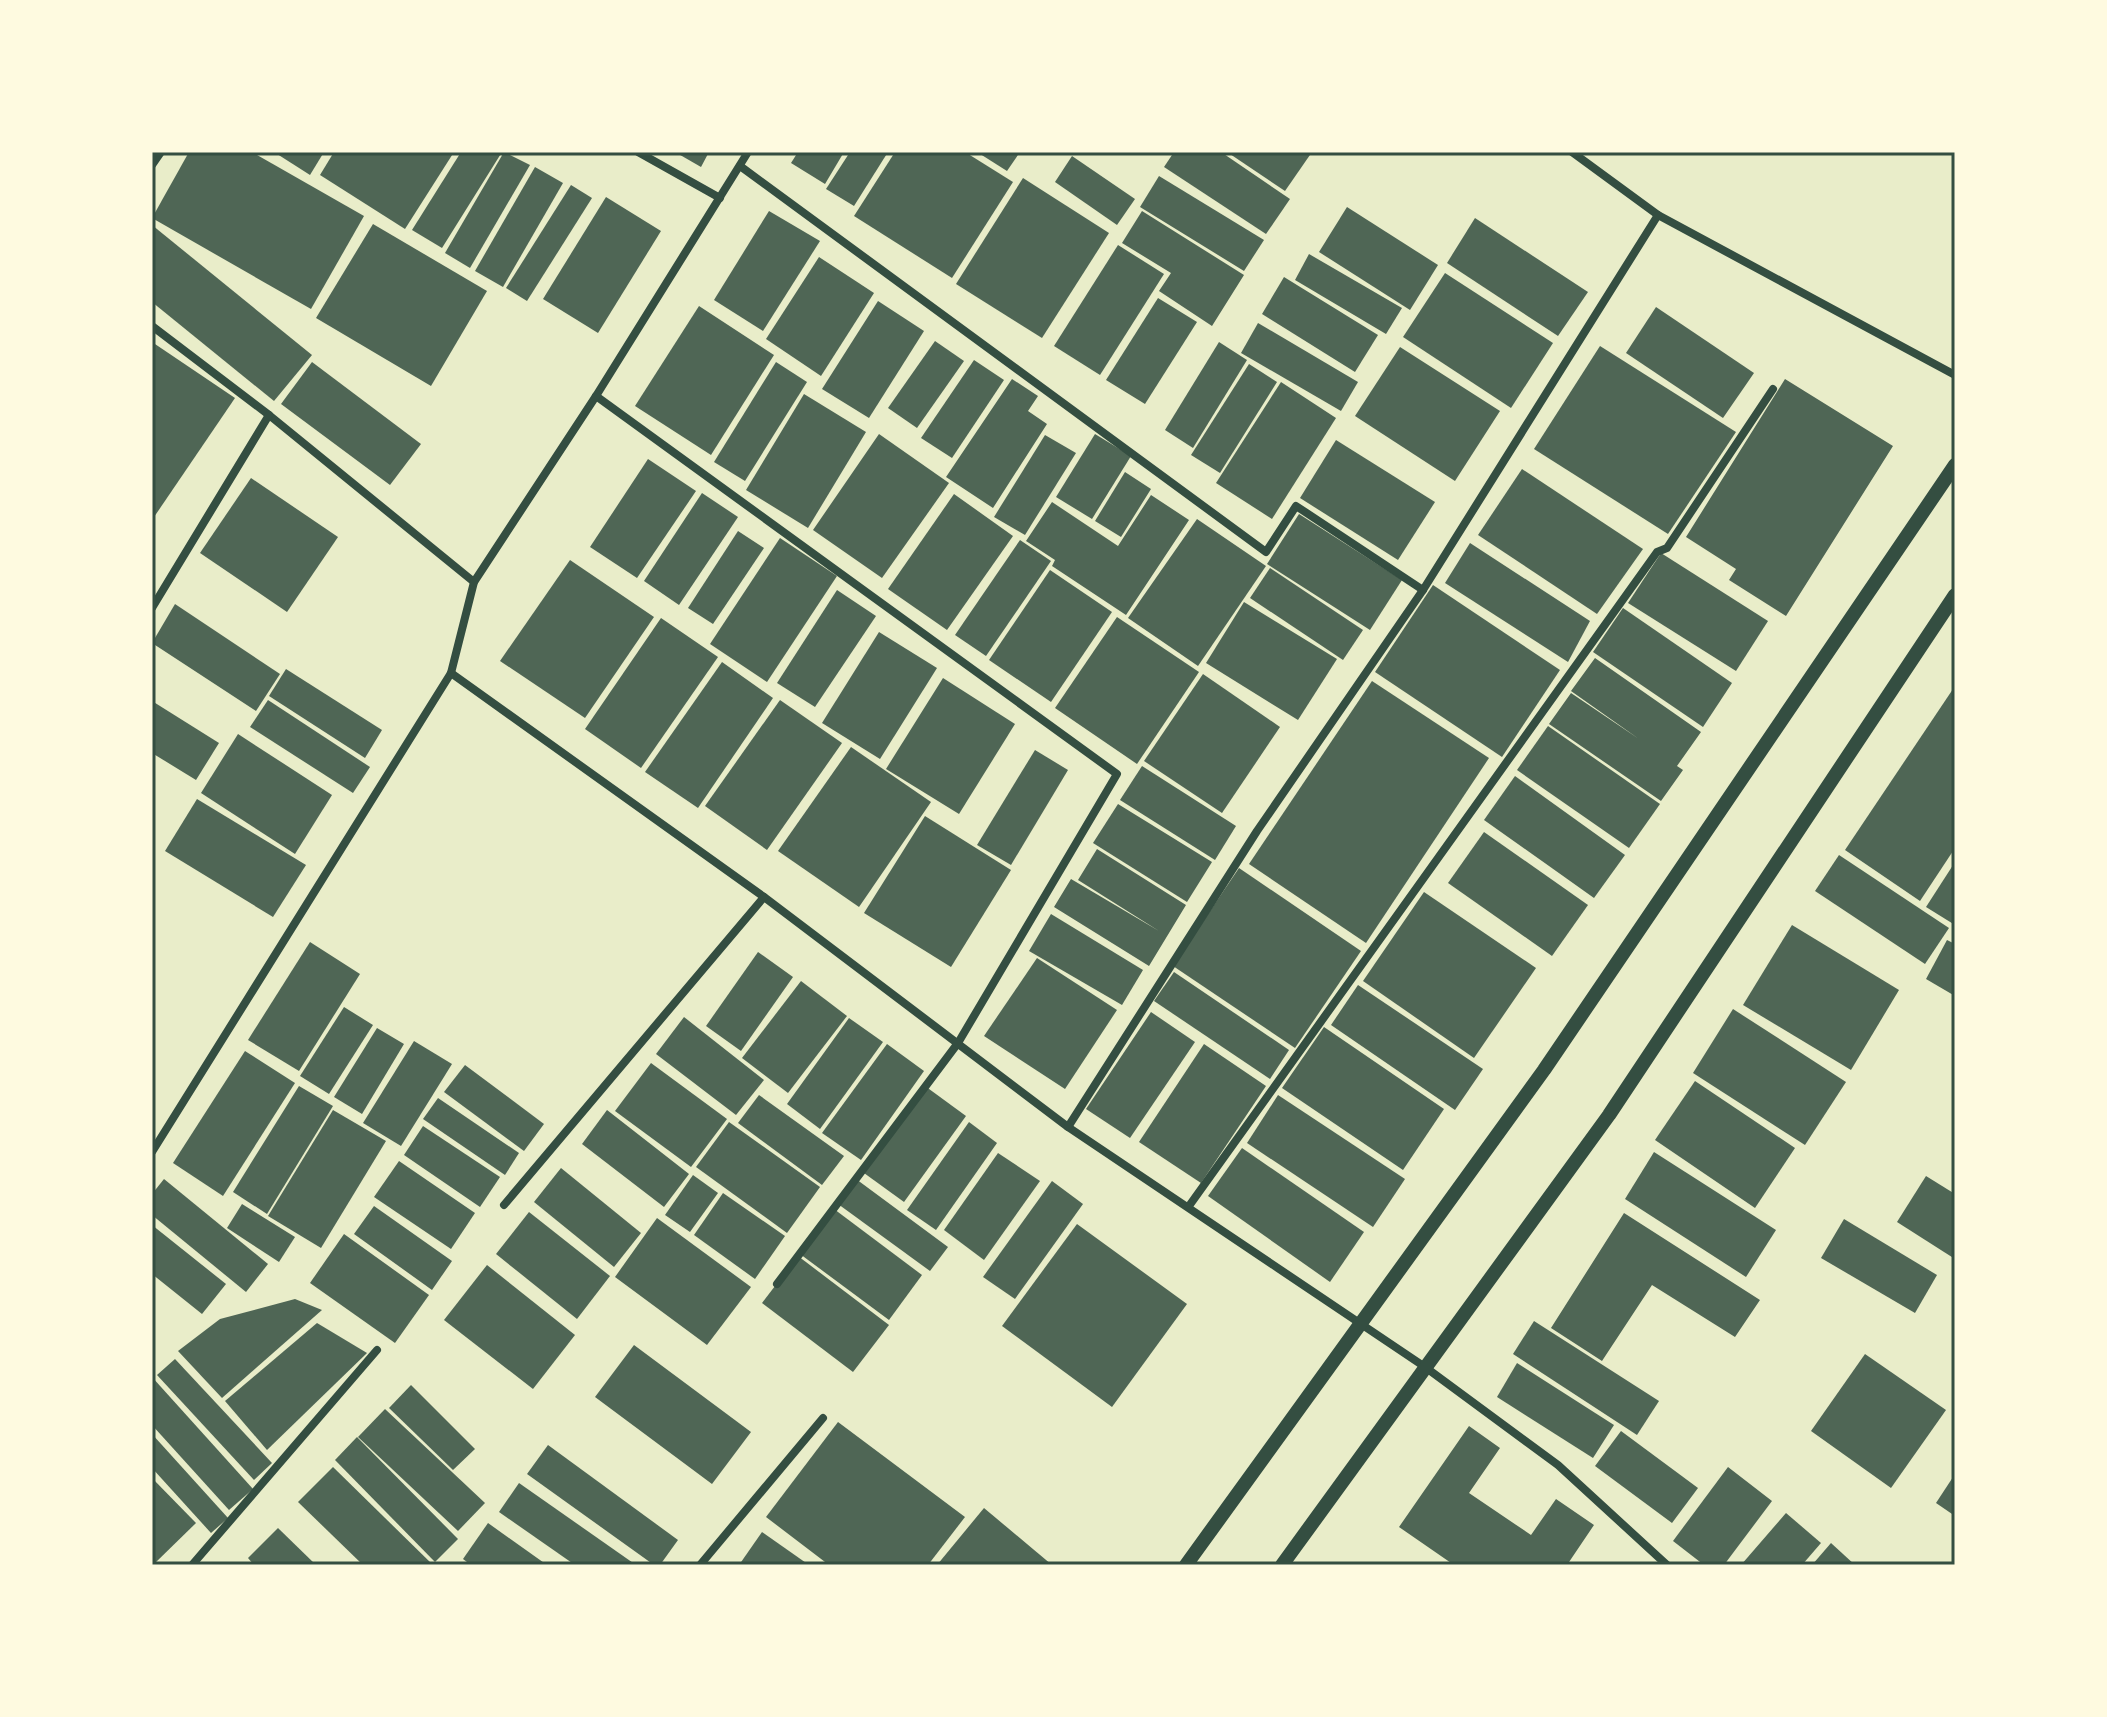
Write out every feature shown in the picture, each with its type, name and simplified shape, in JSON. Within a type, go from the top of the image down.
[{"type":"street","points":[[152,165],[161,152]]},
{"type":"street","points":[[638,152],[720,198]]},
{"type":"street","points":[[152,1152],[451,673],[474,582],[596,396],[748,152]]},
{"type":"street","points":[[1572,152],[1658,215],[1955,375]]},
{"type":"street","points":[[740,166],[1266,552],[1296,506],[1423,590]]},
{"type":"street","points":[[1068,1127],[1257,831],[1423,590],[1658,215]]},
{"type":"street","points":[[152,326],[269,415],[474,582]]},
{"type":"street","points":[[1189,1206],[1657,552],[1667,548],[1773,389]]},
{"type":"street","points":[[596,396],[1117,774],[958,1043],[777,1284]]},
{"type":"street","points":[[152,608],[269,415]]},
{"type":"street","points":[[1186,1565],[1544,1070],[1953,472]]},
{"type":"street","points":[[1282,1565],[1609,1115],[1955,595]]},
{"type":"street","points":[[451,673],[764,897],[1068,1127],[1425,1367],[1558,1465],[1667,1565]]},
{"type":"street","points":[[504,1205],[764,897]]},
{"type":"street","points":[[192,1565],[377,1350]]},
{"type":"street","points":[[700,1565],[823,1418]]},
{"type":"building","points":[[189,152],[252,152],[364,216],[311,309],[152,218]]},
{"type":"building","points":[[274,152],[324,152],[310,175]]},
{"type":"building","points":[[334,152],[454,152],[405,229],[320,175]]},
{"type":"building","points":[[461,152],[502,152],[442,248],[412,230]]},
{"type":"building","points":[[504,152],[530,165],[470,268],[445,253]]},
{"type":"building","points":[[675,152],[709,152],[701,167]]},
{"type":"building","points":[[798,152],[844,152],[825,184],[791,163]]},
{"type":"building","points":[[850,152],[888,152],[854,206],[826,189]]},
{"type":"building","points":[[895,152],[965,152],[1013,182],[952,278],[854,216]]},
{"type":"building","points":[[977,152],[1020,152],[1007,171]]},
{"type":"building","points":[[1174,152],[1221,152],[1290,199],[1266,234],[1164,167]]},
{"type":"building","points":[[1227,152],[1312,152],[1285,191]]},
{"type":"building","points":[[1072,156],[1135,199],[1117,225],[1055,182]]},
{"type":"building","points":[[535,167],[563,183],[503,287],[475,271]]},
{"type":"building","points":[[1159,176],[1264,240],[1244,271],[1140,207]]},
{"type":"building","points":[[1023,178],[1109,233],[1042,338],[956,284]]},
{"type":"building","points":[[571,185],[592,198],[527,301],[506,288]]},
{"type":"building","points":[[606,197],[661,231],[598,333],[543,299]]},
{"type":"building","points":[[1347,207],[1438,265],[1410,310],[1319,252]]},
{"type":"building","points":[[769,211],[820,241],[763,331],[714,300]]},
{"type":"building","points":[[1142,211],[1244,275],[1212,326],[1159,291],[1171,273],[1122,243]]},
{"type":"building","points":[[1475,218],[1588,292],[1558,336],[1447,263]]},
{"type":"building","points":[[373,224],[487,291],[431,386],[316,318]]},
{"type":"building","points":[[152,225],[312,355],[274,401],[152,302]]},
{"type":"building","points":[[1118,245],[1164,274],[1100,375],[1054,346]]},
{"type":"building","points":[[1309,254],[1402,308],[1386,334],[1295,280]]},
{"type":"building","points":[[819,257],[874,293],[821,376],[766,339]]},
{"type":"building","points":[[1445,273],[1553,343],[1511,408],[1403,337]]},
{"type":"building","points":[[1284,277],[1378,335],[1355,372],[1262,314]]},
{"type":"building","points":[[1158,298],[1197,322],[1145,404],[1106,380]]},
{"type":"building","points":[[878,301],[924,331],[869,418],[822,389]]},
{"type":"building","points":[[699,306],[774,355],[711,455],[635,406]]},
{"type":"building","points":[[1656,307],[1754,373],[1723,418],[1626,353]]},
{"type":"building","points":[[1258,323],[1358,382],[1341,411],[1241,353]]},
{"type":"building","points":[[935,341],[964,361],[917,428],[888,408]]},
{"type":"building","points":[[152,342],[235,398],[152,520]]},
{"type":"building","points":[[1219,342],[1247,360],[1193,448],[1165,430]]},
{"type":"building","points":[[1600,346],[1736,432],[1668,534],[1534,449]]},
{"type":"building","points":[[1400,347],[1500,411],[1455,481],[1355,416]]},
{"type":"building","points":[[974,360],[1004,380],[952,458],[921,438]]},
{"type":"building","points":[[312,362],[421,444],[390,485],[281,404]]},
{"type":"building","points":[[776,362],[807,382],[745,481],[714,462]]},
{"type":"building","points":[[1249,364],[1277,382],[1220,473],[1191,455]]},
{"type":"building","points":[[1012,379],[1038,396],[1028,411],[1047,424],[993,508],[946,477]]},
{"type":"building","points":[[1785,379],[1893,446],[1786,616],[1729,580],[1736,569],[1686,537]]},
{"type":"building","points":[[1281,382],[1336,418],[1272,519],[1216,483]]},
{"type":"building","points":[[804,394],[866,432],[808,528],[746,490]]},
{"type":"building","points":[[879,434],[949,483],[882,578],[813,530]]},
{"type":"building","points":[[1095,434],[1131,456],[1092,519],[1056,497]]},
{"type":"building","points":[[1045,435],[1076,453],[1025,535],[994,517]]},
{"type":"building","points":[[1336,440],[1435,502],[1398,560],[1300,498]]},
{"type":"building","points":[[648,459],[696,491],[637,578],[590,547]]},
{"type":"building","points":[[1522,469],[1643,549],[1597,614],[1478,535]]},
{"type":"building","points":[[1125,472],[1151,489],[1121,537],[1095,521]]},
{"type":"building","points":[[251,478],[338,537],[287,612],[200,553]]},
{"type":"building","points":[[702,493],[738,517],[679,605],[644,581]]},
{"type":"building","points":[[954,494],[1013,536],[947,630],[888,589]]},
{"type":"building","points":[[1151,495],[1189,520],[1126,615],[1052,566],[1055,560],[1026,541],[1052,502],[1118,546]]},
{"type":"building","points":[[1299,514],[1402,580],[1370,630],[1267,564]]},
{"type":"building","points":[[1197,519],[1266,566],[1198,666],[1128,618]]},
{"type":"building","points":[[738,531],[764,548],[713,624],[688,608]]},
{"type":"building","points":[[780,538],[837,576],[767,682],[710,644]]},
{"type":"building","points":[[1020,540],[1051,561],[986,656],[955,635]]},
{"type":"building","points":[[1470,543],[1590,621],[1568,662],[1445,583]]},
{"type":"building","points":[[1661,553],[1768,621],[1736,671],[1628,603]]},
{"type":"building","points":[[570,560],[654,617],[585,718],[500,661]]},
{"type":"building","points":[[1270,568],[1363,630],[1343,660],[1250,598]]},
{"type":"building","points":[[1050,570],[1112,612],[1051,702],[989,660]]},
{"type":"building","points":[[1433,585],[1560,670],[1502,757],[1375,672]]},
{"type":"building","points":[[837,590],[876,616],[815,707],[777,683]]},
{"type":"building","points":[[1244,602],[1337,659],[1298,720],[1206,663]]},
{"type":"building","points":[[175,604],[280,674],[256,711],[152,643]]},
{"type":"building","points":[[1623,608],[1732,683],[1703,727],[1593,652]]},
{"type":"building","points":[[1117,617],[1199,672],[1137,764],[1055,708]]},
{"type":"building","points":[[661,618],[718,657],[641,768],[585,729]]},
{"type":"building","points":[[879,632],[937,668],[880,759],[822,723]]},
{"type":"building","points":[[1595,658],[1701,732],[1677,766],[1683,770],[1661,801],[1549,724],[1571,693],[1639,739],[1571,691]]},
{"type":"building","points":[[722,662],[773,698],[698,808],[645,772]]},
{"type":"building","points":[[286,669],[382,730],[365,758],[269,696]]},
{"type":"building","points":[[1203,674],[1280,727],[1222,813],[1144,761]]},
{"type":"building","points":[[943,678],[1015,724],[959,814],[886,769]]},
{"type":"building","points":[[1372,681],[1489,758],[1366,943],[1249,864]]},
{"type":"building","points":[[1955,686],[1955,848],[1920,901],[1845,850]]},
{"type":"building","points":[[268,700],[370,767],[353,793],[250,727]]},
{"type":"building","points":[[780,700],[842,743],[767,850],[705,806]]},
{"type":"building","points":[[152,701],[219,743],[196,780],[152,753]]},
{"type":"building","points":[[1548,726],[1660,804],[1629,848],[1517,770]]},
{"type":"building","points":[[238,734],[332,795],[295,854],[201,793]]},
{"type":"building","points":[[851,747],[931,802],[859,907],[778,851]]},
{"type":"building","points":[[1035,750],[1068,770],[1011,865],[977,845]]},
{"type":"building","points":[[1142,766],[1236,826],[1215,860],[1120,800]]},
{"type":"building","points":[[1515,776],[1625,855],[1594,898],[1484,820]]},
{"type":"building","points":[[197,799],[306,865],[273,917],[165,851]]},
{"type":"building","points":[[1118,804],[1212,862],[1187,902],[1093,843]]},
{"type":"building","points":[[925,816],[1011,870],[951,967],[864,913]]},
{"type":"building","points":[[1484,832],[1588,905],[1552,956],[1448,883]]},
{"type":"building","points":[[1097,849],[1186,905],[1149,966],[1054,907],[1071,879],[1159,931],[1078,880]]},
{"type":"building","points":[[1839,855],[1949,928],[1925,964],[1815,891]]},
{"type":"building","points":[[1955,862],[1955,925],[1926,907]]},
{"type":"building","points":[[1239,868],[1361,951],[1295,1048],[1173,966]]},
{"type":"building","points":[[1424,892],[1536,968],[1474,1058],[1363,981]]},
{"type":"building","points":[[1051,914],[1143,970],[1122,1005],[1029,951]]},
{"type":"building","points":[[1792,925],[1899,990],[1851,1070],[1743,1005]]},
{"type":"building","points":[[1947,940],[1955,944],[1955,996],[1926,979]]},
{"type":"building","points":[[310,942],[360,974],[299,1071],[248,1040]]},
{"type":"building","points":[[758,952],[793,977],[741,1051],[706,1026]]},
{"type":"building","points":[[1037,958],[1117,1010],[1065,1089],[984,1036]]},
{"type":"building","points":[[1174,972],[1289,1050],[1270,1079],[1154,1001]]},
{"type":"building","points":[[801,981],[847,1016],[788,1093],[742,1058]]},
{"type":"building","points":[[1358,985],[1483,1069],[1455,1110],[1331,1025]]},
{"type":"building","points":[[344,1007],[373,1025],[329,1094],[300,1076]]},
{"type":"building","points":[[1733,1009],[1846,1082],[1805,1145],[1693,1073]]},
{"type":"building","points":[[1151,1012],[1195,1042],[1130,1138],[1086,1109]]},
{"type":"building","points":[[684,1017],[764,1080],[736,1115],[656,1054]]},
{"type":"building","points":[[849,1018],[883,1042],[820,1129],[787,1104]]},
{"type":"building","points":[[1324,1027],[1444,1109],[1403,1170],[1282,1088]]},
{"type":"building","points":[[377,1028],[404,1044],[362,1114],[334,1097]]},
{"type":"building","points":[[414,1041],[452,1064],[401,1146],[363,1123]]},
{"type":"building","points":[[887,1044],[924,1071],[861,1160],[822,1133]]},
{"type":"building","points":[[1204,1044],[1266,1086],[1201,1183],[1139,1142]]},
{"type":"building","points":[[245,1051],[295,1083],[223,1196],[173,1163]]},
{"type":"building","points":[[651,1063],[727,1119],[691,1167],[615,1111]]},
{"type":"building","points":[[465,1065],[544,1124],[524,1151],[444,1092]]},
{"type":"building","points":[[1695,1081],[1795,1148],[1755,1208],[1655,1140]]},
{"type":"building","points":[[299,1086],[333,1106],[267,1214],[233,1192]]},
{"type":"building","points":[[925,1086],[966,1116],[904,1202],[864,1173]]},
{"type":"building","points":[[759,1095],[844,1156],[822,1185],[738,1123]]},
{"type":"building","points":[[1278,1095],[1405,1179],[1373,1227],[1247,1143]]},
{"type":"building","points":[[438,1098],[519,1153],[505,1175],[423,1119]]},
{"type":"building","points":[[333,1110],[386,1141],[321,1248],[268,1216]]},
{"type":"building","points":[[607,1110],[689,1174],[664,1207],[582,1144]]},
{"type":"building","points":[[729,1122],[820,1187],[787,1233],[696,1167]]},
{"type":"building","points":[[969,1122],[997,1143],[936,1230],[907,1210]]},
{"type":"building","points":[[423,1126],[500,1177],[480,1207],[404,1155]]},
{"type":"building","points":[[1242,1148],[1364,1232],[1330,1282],[1208,1196]]},
{"type":"building","points":[[1654,1152],[1776,1230],[1746,1277],[1625,1199]]},
{"type":"building","points":[[998,1153],[1040,1181],[984,1260],[944,1230]]},
{"type":"building","points":[[399,1161],[475,1213],[451,1249],[374,1197]]},
{"type":"building","points":[[561,1168],[641,1233],[614,1267],[534,1202]]},
{"type":"building","points":[[693,1175],[718,1193],[690,1232],[665,1215]]},
{"type":"building","points":[[1926,1176],[1955,1194],[1955,1259],[1897,1222]]},
{"type":"building","points":[[164,1179],[268,1264],[246,1292],[152,1215],[152,1194]]},
{"type":"building","points":[[856,1179],[948,1247],[930,1271],[838,1204]]},
{"type":"building","points":[[1052,1181],[1083,1204],[1015,1299],[983,1277]]},
{"type":"building","points":[[723,1193],[785,1236],[755,1279],[694,1235]]},
{"type":"building","points":[[242,1204],[295,1237],[279,1262],[227,1228]]},
{"type":"building","points":[[374,1206],[452,1261],[432,1290],[354,1234]]},
{"type":"building","points":[[834,1209],[922,1275],[889,1320],[800,1254]]},
{"type":"building","points":[[529,1212],[610,1276],[577,1319],[496,1254]]},
{"type":"building","points":[[1624,1213],[1760,1300],[1735,1337],[1652,1285],[1602,1361],[1551,1328]]},
{"type":"building","points":[[657,1218],[751,1287],[707,1345],[615,1277]]},
{"type":"building","points":[[1844,1219],[1937,1275],[1915,1313],[1821,1258]]},
{"type":"building","points":[[1077,1224],[1187,1304],[1112,1407],[1002,1326]]},
{"type":"building","points":[[152,1225],[226,1284],[202,1314],[152,1274]]},
{"type":"building","points":[[344,1234],[429,1295],[395,1343],[310,1283]]},
{"type":"building","points":[[798,1256],[889,1325],[853,1372],[762,1303]]},
{"type":"building","points":[[487,1265],[575,1335],[533,1389],[444,1320]]},
{"type":"building","points":[[295,1299],[322,1310],[222,1398],[178,1351],[220,1319]]},
{"type":"building","points":[[1534,1321],[1659,1401],[1637,1435],[1513,1354]]},
{"type":"building","points":[[317,1323],[367,1353],[267,1450],[225,1401]]},
{"type":"building","points":[[634,1345],[751,1432],[712,1484],[595,1397]]},
{"type":"building","points":[[1865,1354],[1946,1410],[1891,1488],[1811,1431]]},
{"type":"building","points":[[175,1359],[272,1463],[254,1480],[157,1375]]},
{"type":"building","points":[[1517,1363],[1614,1425],[1593,1458],[1497,1397]]},
{"type":"building","points":[[152,1377],[253,1489],[229,1510],[152,1425]]},
{"type":"building","points":[[411,1385],[475,1449],[453,1470],[389,1408]]},
{"type":"building","points":[[385,1409],[485,1503],[458,1531],[358,1437]]},
{"type":"building","points":[[838,1422],[965,1517],[928,1565],[829,1565],[766,1517]]},
{"type":"building","points":[[1469,1426],[1500,1448],[1469,1493],[1531,1535],[1556,1499],[1594,1525],[1567,1565],[1454,1565],[1399,1527]]},
{"type":"building","points":[[1621,1431],[1698,1488],[1672,1523],[1595,1466]]},
{"type":"building","points":[[152,1434],[228,1518],[211,1533],[152,1468]]},
{"type":"building","points":[[357,1437],[458,1539],[435,1562],[335,1460]]},
{"type":"building","points":[[548,1445],[678,1540],[660,1565],[654,1565],[527,1474]]},
{"type":"building","points":[[333,1467],[433,1565],[363,1565],[298,1502]]},
{"type":"building","points":[[1728,1467],[1772,1501],[1724,1565],[1704,1565],[1673,1541]]},
{"type":"building","points":[[1955,1474],[1955,1516],[1936,1503]]},
{"type":"building","points":[[152,1478],[196,1523],[153,1565],[152,1565]]},
{"type":"building","points":[[519,1483],[636,1565],[575,1565],[499,1512]]},
{"type":"building","points":[[984,1508],[1052,1565],[937,1565]]},
{"type":"building","points":[[1786,1513],[1821,1543],[1802,1565],[1741,1565]]},
{"type":"building","points":[[488,1523],[547,1565],[471,1565],[463,1559]]},
{"type":"building","points":[[278,1528],[316,1565],[254,1565],[248,1558]]},
{"type":"building","points":[[762,1532],[809,1565],[739,1565]]},
{"type":"building","points":[[1831,1543],[1855,1565],[1812,1565]]}]
